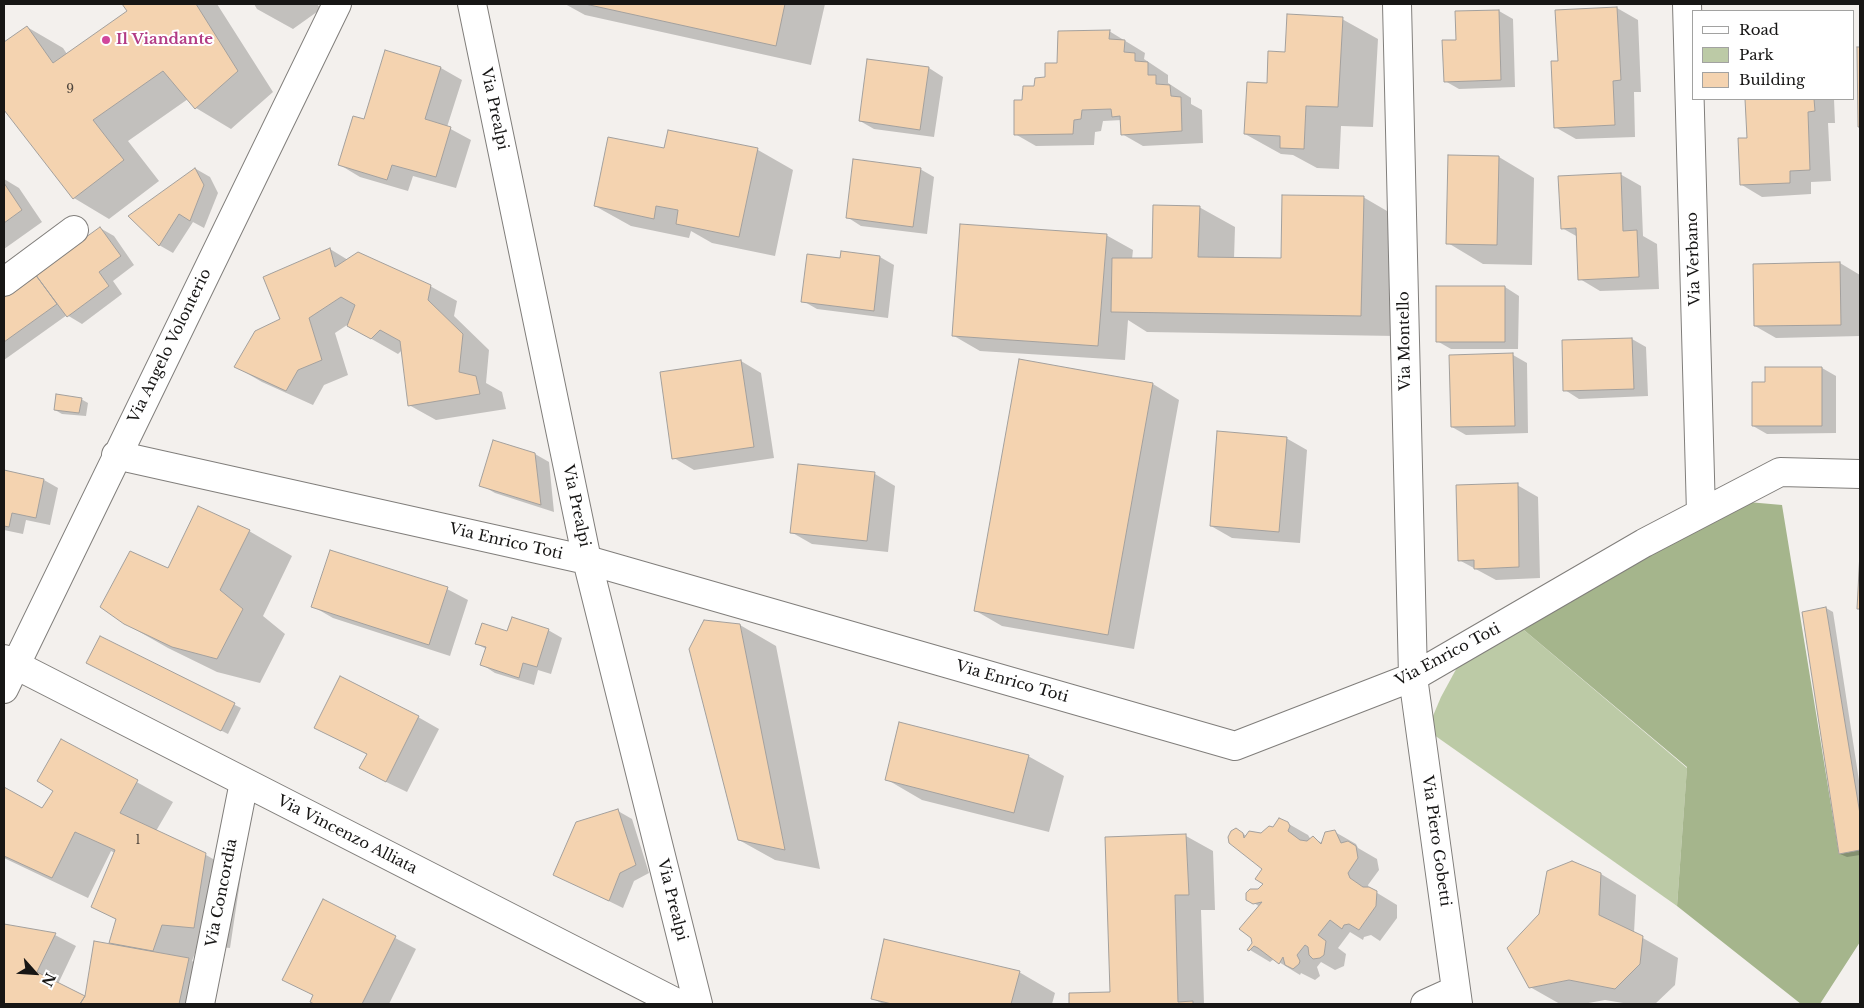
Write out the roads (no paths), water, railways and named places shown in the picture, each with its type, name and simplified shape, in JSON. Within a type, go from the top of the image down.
[{"type":"street","name":"Via Angelo Volonterio","points":[[8,671],[338,4]]},
{"type":"street","name":"Via Prealpi","points":[[472,4],[587,560],[698,1004]]},
{"type":"street","name":"Via Montello","points":[[1396,4],[1413,678]]},
{"type":"street","name":"Via Verbano","points":[[1687,4],[1701,513]]},
{"type":"street","points":[[4,282],[74,230]]},
{"type":"street","name":"Via Enrico Toti","points":[[116,455],[587,560],[1235,746],[1413,678],[1636,548],[1780,472],[1860,474]]},
{"type":"street","name":"Via Vincenzo Alliata","points":[[8,671],[244,782],[679,1004]]},
{"type":"street","name":"Via Piero Gobetti","points":[[1413,678],[1457,997]]},
{"type":"street","name":"Via Concordia","points":[[200,1004],[244,782]]},
{"type":"street","points":[[1426,1004],[1457,997]]},
{"type":"place","name":"Il Viandante","points":[[106,40]]}]
